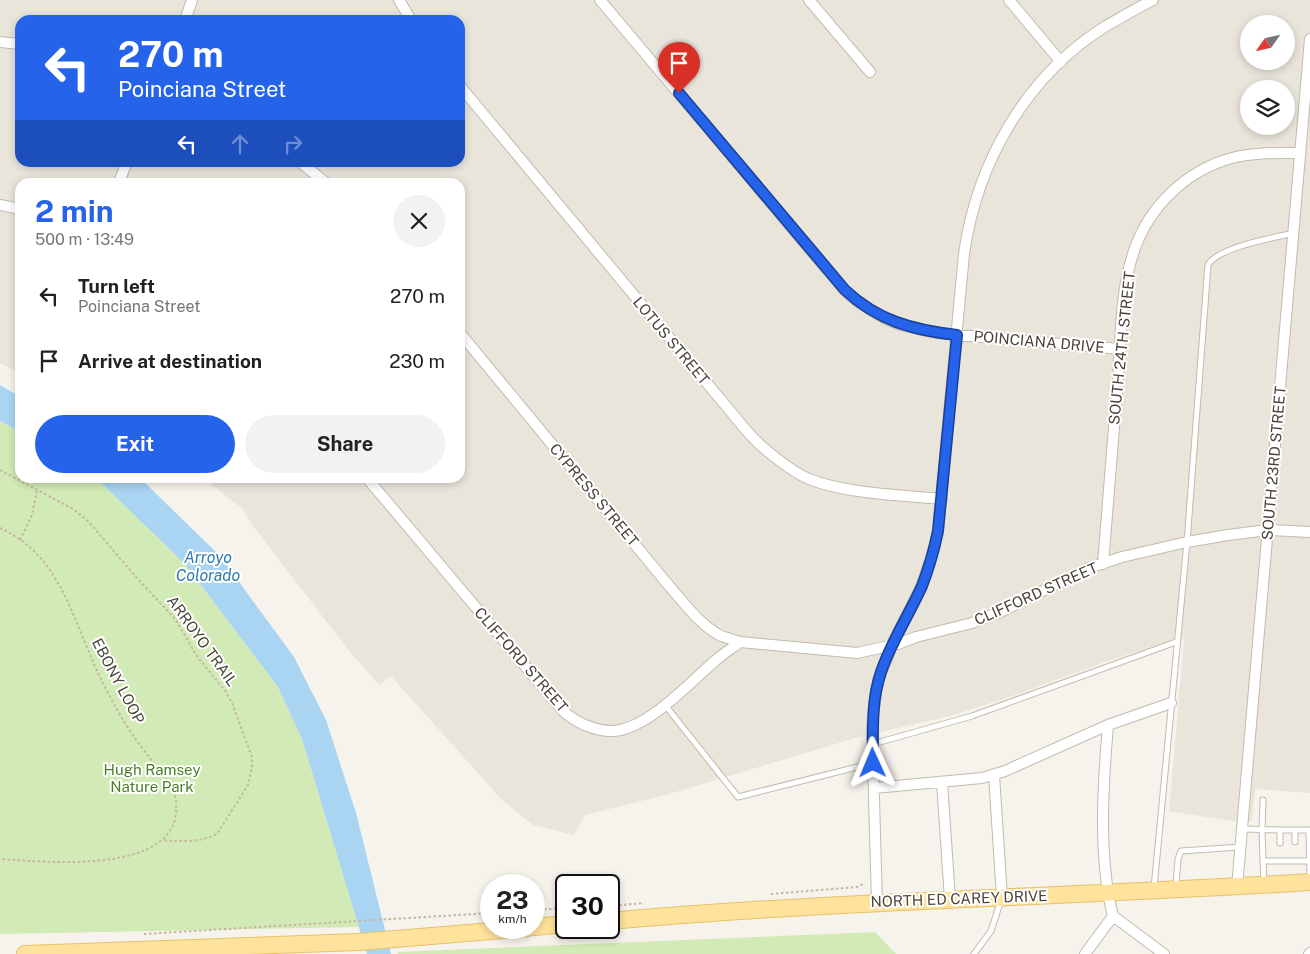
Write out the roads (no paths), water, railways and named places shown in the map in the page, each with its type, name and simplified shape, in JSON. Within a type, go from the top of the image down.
[{"type":"main road","name":"NORTH ED CAREY DRIVE","points":[[620,919],[877,902],[1176,890],[1310,882]]},
{"type":"main road","points":[[25,954],[145,941],[359,942],[480,932]]},
{"type":"street","points":[[187,15],[192,0]]},
{"type":"street","points":[[399,0],[408,15]]},
{"type":"street","name":"POINCIANA DRIVE","points":[[600,0],[845,290],[858,302],[886,319],[936,332],[1120,349]]},
{"type":"street","points":[[809,0],[870,72]]},
{"type":"street","points":[[1009,0],[1061,62]]},
{"type":"street","points":[[877,902],[872,728],[876,691],[892,645],[928,569],[938,531],[965,247],[978,190],[996,150],[1017,113],[1039,85],[1074,50],[1105,27],[1153,0]]},
{"type":"street","name":"SOUTH 23RD STREET","points":[[1237,887],[1310,39]]},
{"type":"street","points":[[0,42],[15,44]]},
{"type":"street","name":"LOTUS STREET","points":[[465,92],[763,448],[793,470],[823,483],[862,491],[942,498]]},
{"type":"street","name":"SOUTH 24TH STREET","points":[[1103,564],[1126,283],[1134,251],[1148,222],[1168,196],[1192,176],[1233,158],[1261,153],[1300,153]]},
{"type":"street","points":[[306,167],[320,178]]},
{"type":"street","points":[[0,205],[15,207]]},
{"type":"street","name":"CYPRESS STREET","points":[[465,339],[692,611],[709,628],[721,636],[740,642]]},
{"type":"street","name":"CLIFFORD STREET","points":[[371,483],[562,711],[573,720],[585,725],[611,731],[624,729],[636,724],[665,704],[740,642],[857,653],[868,652],[916,637],[972,623],[1000,612],[1089,568],[1122,557],[1186,542],[1268,530],[1310,532]]},
{"type":"street","points":[[874,788],[982,778],[1005,772],[1108,725],[1171,703]]},
{"type":"street","points":[[1108,725],[1104,787],[1104,863],[1107,893],[1113,916],[1164,954]]},
{"type":"street","points":[[994,775],[1002,897]]},
{"type":"street","points":[[942,782],[950,899]]},
{"type":"street","points":[[1085,954],[1113,916]]},
{"type":"lane","points":[[1153,891],[1186,542],[1208,265],[1211,259],[1242,245],[1294,233]]},
{"type":"lane","points":[[873,744],[972,716],[1176,642]]},
{"type":"lane","points":[[665,704],[738,797],[873,763]]},
{"type":"lane","points":[[1263,800],[1264,885]]},
{"type":"lane","points":[[1242,829],[1309,830],[1310,882]]},
{"type":"lane","points":[[1280,830],[1280,843]]},
{"type":"lane","points":[[1295,830],[1295,842]]},
{"type":"lane","points":[[1176,890],[1178,859],[1181,851],[1241,848]]},
{"type":"lane","points":[[1295,854],[1295,861]]},
{"type":"lane","points":[[1263,861],[1281,858],[1295,861],[1310,860]]},
{"type":"lane","points":[[974,954],[991,931],[1002,897]]},
{"type":"water","points":[[0,385],[15,394],[15,429],[0,421]]},
{"type":"water","name":"Arroyo Colorado","points":[[101,483],[145,483],[220,556],[294,657],[326,720],[356,813],[391,954],[367,954],[302,739],[278,687],[185,564]]},
{"type":"park label","name":"Hugh Ramsey Nature Park","points":[[152,778]]}]
